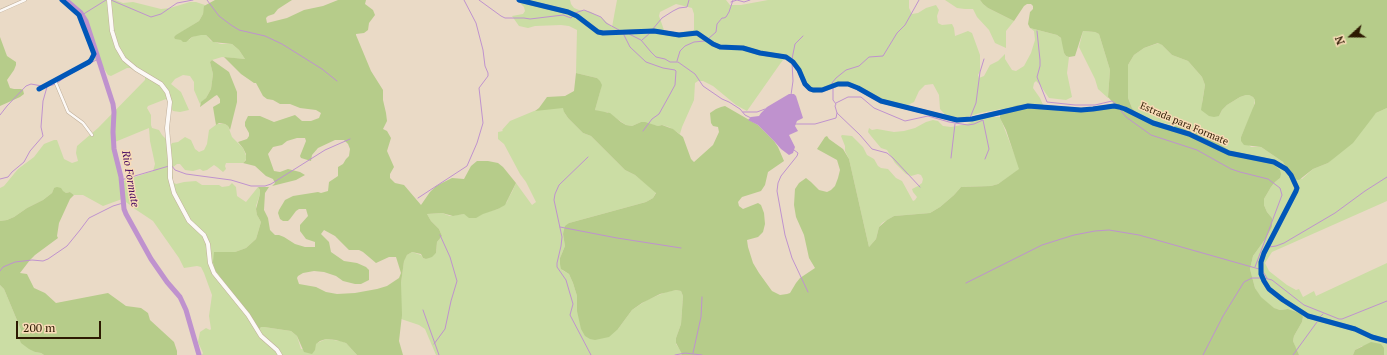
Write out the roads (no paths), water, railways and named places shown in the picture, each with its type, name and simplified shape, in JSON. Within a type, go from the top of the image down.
[{"type":"main road","points":[[109,0],[112,31],[117,46],[124,59],[136,69],[161,84],[167,92],[170,102],[167,128],[170,178],[174,193],[189,221],[204,235],[208,244],[210,263],[214,273],[248,315],[261,336],[277,350],[280,355]]},
{"type":"street","points":[[0,11],[26,0]]},
{"type":"street","points":[[39,89],[89,62],[94,54],[82,19],[62,0]]},
{"type":"street","name":"Estrada para Formate","points":[[519,0],[568,12],[577,16],[598,32],[603,34],[654,31],[679,35],[696,33],[720,47],[743,48],[760,53],[786,57],[793,62],[799,70],[805,84],[813,90],[822,90],[838,84],[848,84],[888,103],[946,118],[964,120],[1028,106],[1081,110],[1114,106],[1125,109],[1153,123],[1189,134],[1229,152],[1274,162],[1286,169],[1291,175],[1297,188],[1294,197],[1264,253],[1260,266],[1261,274],[1269,289],[1308,316],[1355,329],[1372,337],[1387,341]]},
{"type":"street","points":[[55,80],[68,112],[83,122],[92,135]]},
{"type":"waterway","name":"Rio Formate","points":[[66,0],[81,13],[86,21],[113,104],[114,149],[121,177],[124,209],[151,259],[167,282],[180,297],[186,310],[199,355]]},
{"type":"waterway","points":[[82,15],[106,0]]},
{"type":"waterway","points":[[111,0],[151,17],[161,14],[177,3],[193,0]]},
{"type":"waterway","points":[[207,0],[219,16],[239,30],[265,36],[282,44],[322,69],[337,81]]},
{"type":"waterway","points":[[418,198],[467,166],[477,143],[483,123],[479,88],[488,76],[488,73],[485,66],[483,50],[476,23],[464,0]]},
{"type":"waterway","points":[[479,0],[505,18],[530,19],[563,15],[571,18],[573,16]]},
{"type":"waterway","points":[[652,30],[662,18],[679,8],[687,7],[689,0]]},
{"type":"waterway","points":[[708,39],[716,32],[717,24],[722,18],[726,17],[733,0]]},
{"type":"waterway","points":[[731,2],[737,0],[744,2],[750,0]]},
{"type":"waterway","points":[[832,85],[836,78],[846,70],[859,66],[869,57],[883,56],[897,33],[905,25],[919,0]]},
{"type":"waterway","points":[[575,13],[584,10],[601,17],[606,23],[619,30]]},
{"type":"waterway","points":[[1037,31],[1040,60],[1037,77],[1047,102],[1075,105],[1095,105],[1112,101],[1116,104]]},
{"type":"waterway","points":[[623,33],[630,47],[646,62],[676,71],[675,85],[669,96],[659,114],[652,119],[643,131]]},
{"type":"waterway","points":[[642,40],[650,33]]},
{"type":"waterway","points":[[629,34],[641,40],[656,57],[670,62],[678,62],[695,74],[703,86],[740,109],[745,115],[751,118]]},
{"type":"waterway","points":[[792,59],[795,44],[803,36]]},
{"type":"waterway","points":[[677,61],[680,51],[685,46],[694,42],[705,41]]},
{"type":"waterway","points":[[45,87],[56,84],[65,77],[98,59]]},
{"type":"waterway","points":[[970,118],[976,103],[980,72],[984,59]]},
{"type":"waterway","points":[[791,95],[793,81],[792,62]]},
{"type":"waterway","points":[[0,115],[26,86],[31,84],[42,86]]},
{"type":"waterway","points":[[0,179],[8,177],[24,162],[30,151],[43,136],[41,127],[43,101],[47,87]]},
{"type":"waterway","points":[[833,88],[833,100],[836,104],[835,106],[837,113],[872,149],[887,153],[893,158],[920,187]]},
{"type":"waterway","points":[[836,103],[848,97],[861,97],[874,108],[905,121],[928,116],[949,122],[968,125],[983,120],[989,149],[985,159]]},
{"type":"waterway","points":[[1119,108],[1126,117],[1151,135],[1197,150],[1231,169],[1268,179],[1280,188],[1282,195],[1255,267]]},
{"type":"waterway","points":[[743,112],[757,112],[765,109]]},
{"type":"waterway","points":[[795,124],[815,124],[836,118],[837,113]]},
{"type":"waterway","points":[[951,158],[955,124]]},
{"type":"waterway","points":[[172,166],[175,170],[186,174],[231,180],[251,186],[265,186],[271,184],[325,150],[350,139]]},
{"type":"waterway","points":[[794,150],[798,153],[797,156],[781,176],[777,191],[785,235],[792,258],[808,292]]},
{"type":"waterway","points":[[588,157],[559,185],[554,200],[562,237],[557,267],[566,280],[573,304],[570,315],[591,355]]},
{"type":"waterway","points":[[121,180],[169,166]]},
{"type":"waterway","points":[[1269,247],[1284,243],[1335,213],[1387,177]]},
{"type":"waterway","points":[[0,271],[3,267],[15,262],[32,260],[43,261],[48,259],[67,246],[89,218],[113,206],[123,203]]},
{"type":"waterway","points":[[560,227],[681,248]]},
{"type":"waterway","points":[[966,283],[1042,245],[1074,235],[1109,230],[1139,235],[1259,269]]},
{"type":"waterway","points":[[434,344],[445,329],[457,281],[450,257],[440,235]]},
{"type":"waterway","points":[[1262,270],[1267,278]]},
{"type":"waterway","points":[[1203,355],[1223,316],[1244,282],[1252,278],[1260,278]]},
{"type":"waterway","points":[[1264,278],[1272,280],[1304,305],[1339,319],[1387,301]]},
{"type":"waterway","points":[[693,353],[701,317],[702,297]]},
{"type":"waterway","points":[[423,310],[439,355]]},
{"type":"waterway","points":[[1320,317],[1323,314]]},
{"type":"waterway","points":[[1293,355],[1317,322]]},
{"type":"waterway","points":[[675,355],[685,353],[702,355]]}]
